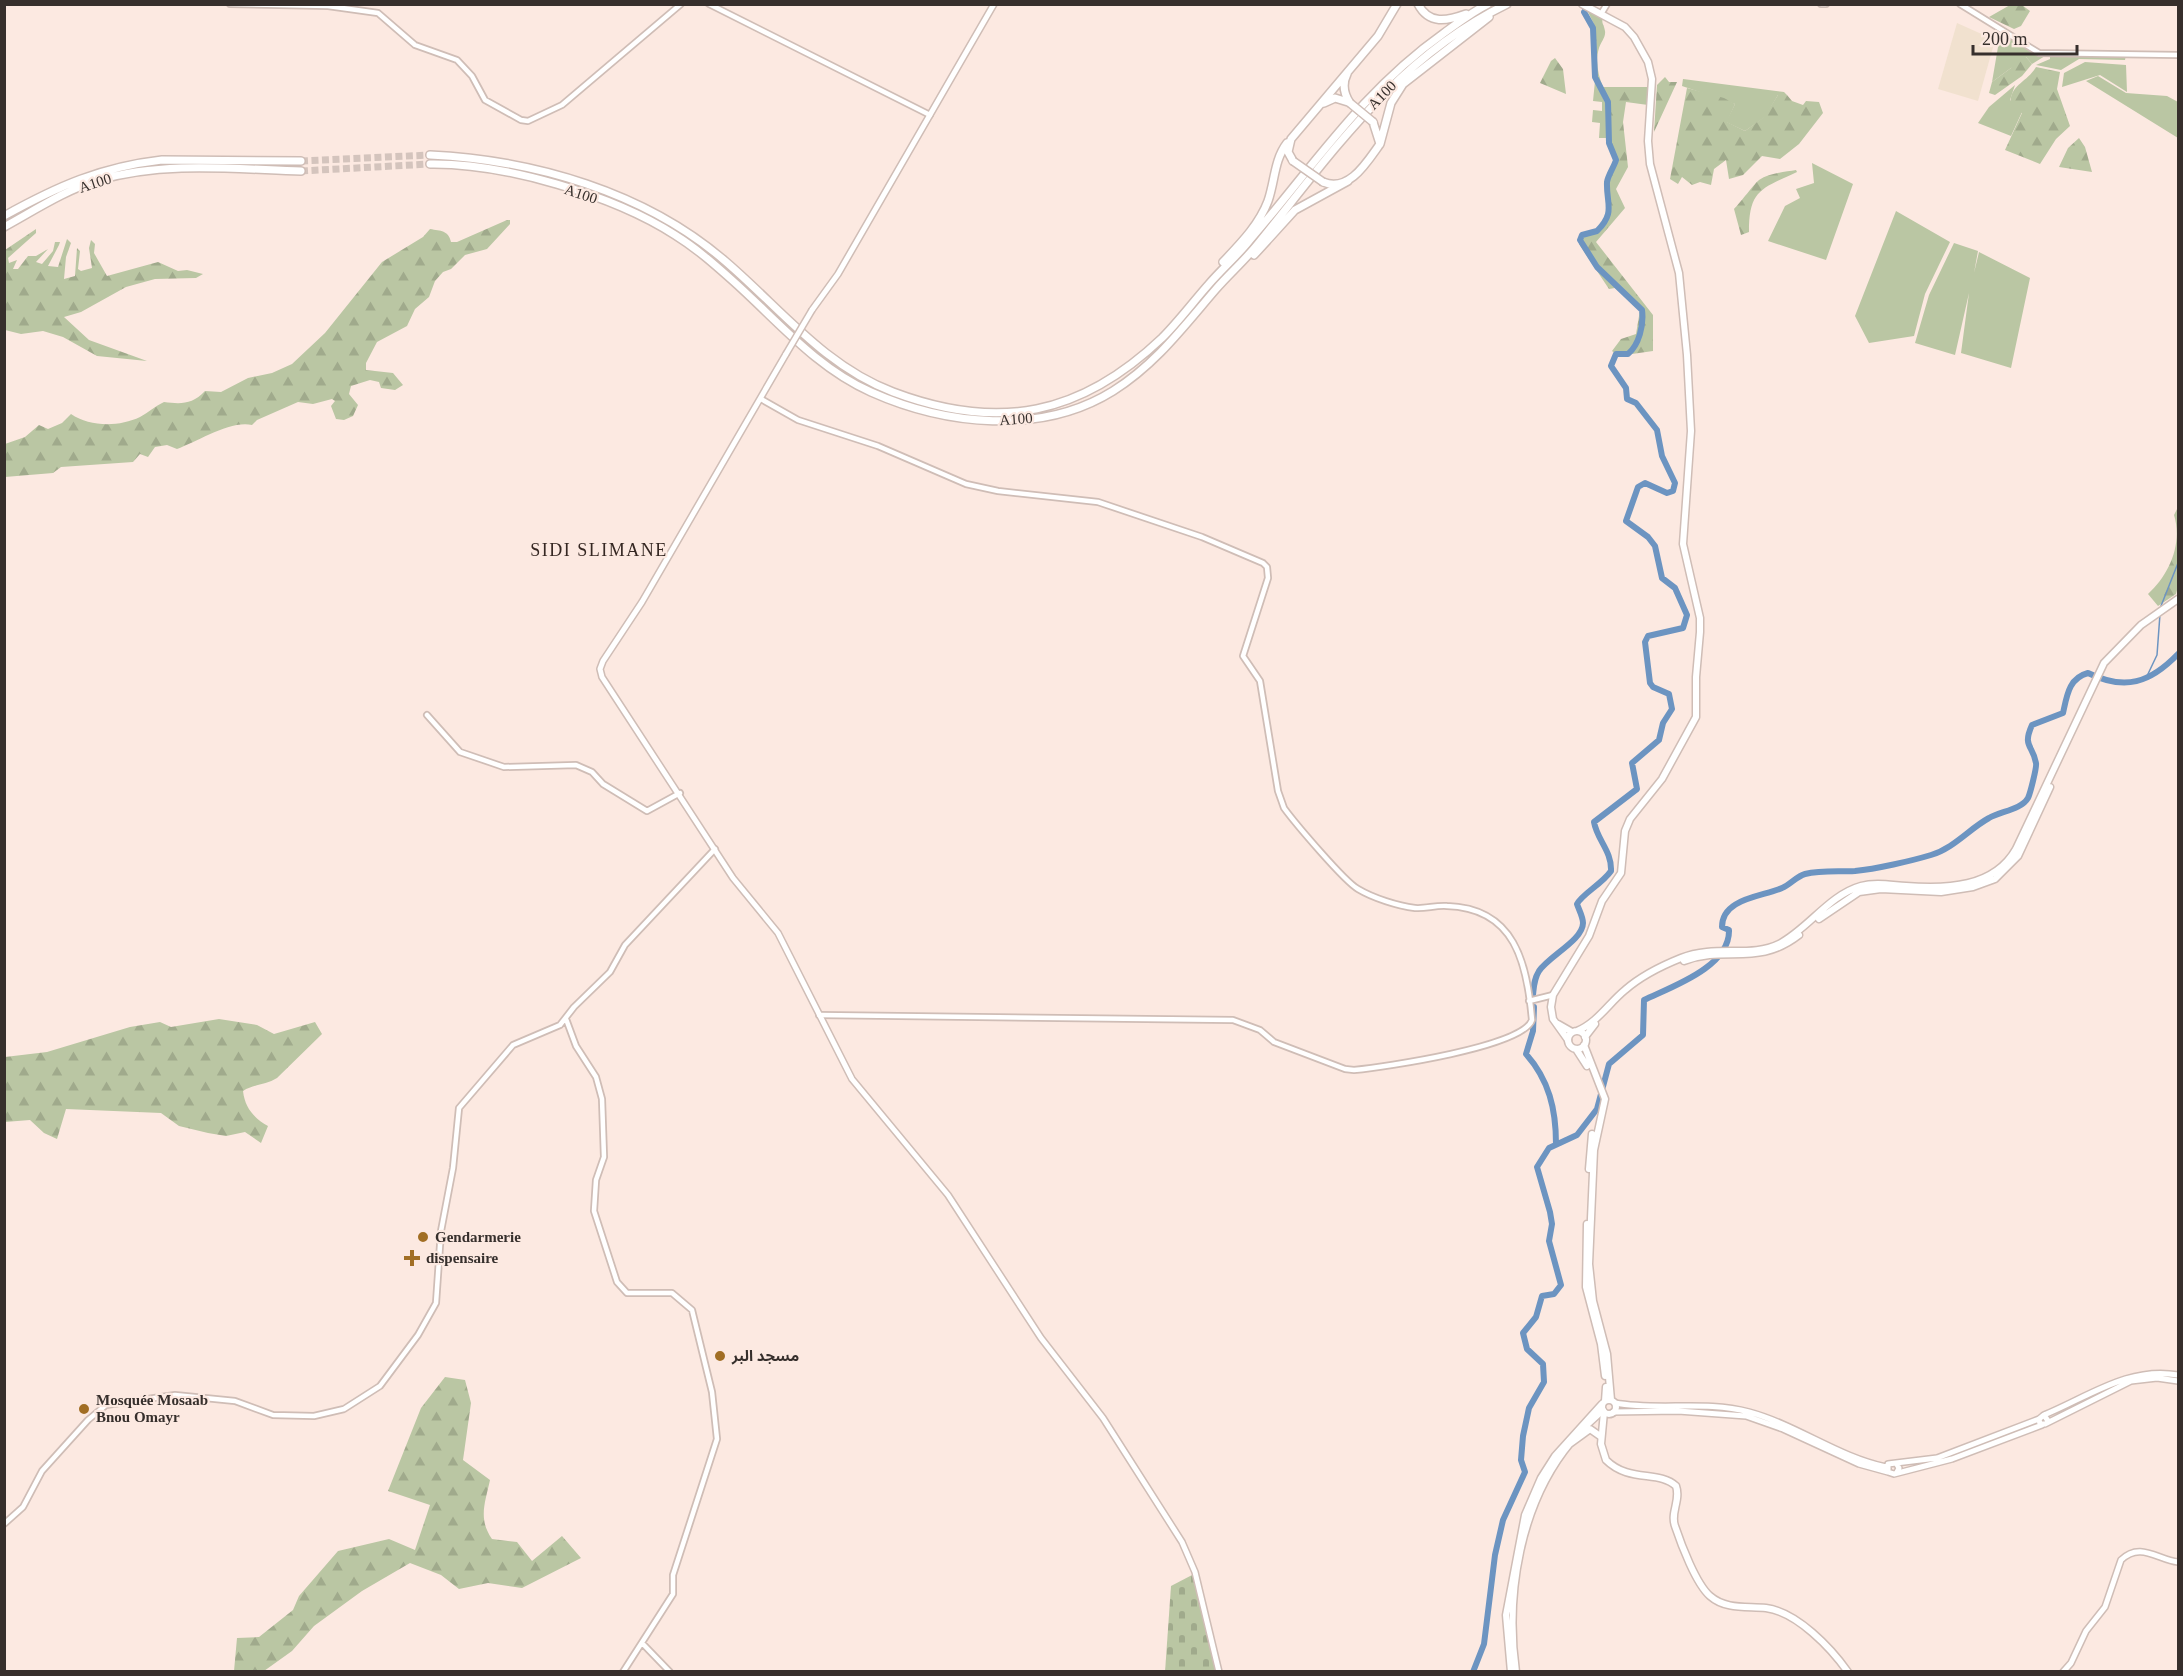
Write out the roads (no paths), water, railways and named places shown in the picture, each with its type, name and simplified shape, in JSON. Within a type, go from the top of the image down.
[{"type":"highway","points":[[1200,294],[1264,212],[1279,155],[1378,36],[1397,4]]},
{"type":"highway","points":[[1418,4],[1424,13],[1437,20],[1452,19],[1477,10]]},
{"type":"highway","name":"A100","points":[[430,155],[497,160],[541,171],[642,206],[706,245],[828,357],[846,369],[892,392],[943,407],[1010,413],[1044,408],[1077,398],[1098,388],[1144,355],[1176,324],[1200,294],[1247,244],[1305,170],[1380,84],[1415,54],[1488,4]]},
{"type":"highway","points":[[1224,280],[1255,254],[1295,210],[1348,181],[1380,144],[1391,103],[1403,84],[1469,31],[1508,4]]},
{"type":"highway","name":"A100","points":[[430,164],[476,165],[525,177],[619,206],[650,220],[701,253],[827,367],[889,400],[959,418],[997,421],[1033,419],[1054,415],[1093,401],[1129,379],[1168,347],[1224,280],[1253,250],[1297,192],[1386,90],[1450,37],[1479,18],[1508,4]]},
{"type":"highway","points":[[1350,103],[1345,91],[1345,77],[1358,58]]},
{"type":"highway","points":[[1314,112],[1331,99],[1342,99],[1373,122],[1380,144]]},
{"type":"highway","points":[[1291,138],[1287,152],[1293,161],[1323,182],[1334,185],[1348,181]]},
{"type":"highway","name":"A100","points":[[4,216],[70,181],[139,162],[173,159],[301,161]]},
{"type":"highway","name":"A100","points":[[4,227],[76,189],[99,180],[137,172],[179,168],[302,171]]},
{"type":"main road","points":[[994,4],[837,274],[812,310],[600,669],[602,677],[746,896],[778,933],[860,1091],[948,1196],[1041,1338],[1103,1418],[1182,1542],[1195,1572],[1219,1671]]},
{"type":"main road","points":[[1583,5],[1625,27],[1634,36],[1648,62],[1652,80],[1648,141],[1650,164],[1678,273],[1687,355],[1691,431],[1683,544],[1700,618],[1696,677],[1698,708],[1688,733],[1662,779],[1630,819],[1625,831],[1621,873],[1602,901],[1589,936],[1553,995],[1553,1019],[1570,1046],[1576,1049],[1598,1084]]},
{"type":"main road","points":[[1568,1040],[1575,1032],[1592,1023],[1622,993],[1644,977],[1690,954],[1716,952],[1763,954],[1781,948],[1843,900],[1859,892],[1881,889],[1941,892],[1982,884],[2000,876],[2021,851],[2101,674],[2123,647],[2178,599]]},
{"type":"main road","points":[[2164,610],[2178,607]]},
{"type":"main road","points":[[1576,1049],[1618,1001],[1645,980],[1685,961],[1716,952]]},
{"type":"main road","points":[[1553,1019],[1561,1027],[1575,1032],[1584,1041],[1603,1097],[1594,1161],[1589,1264],[1593,1301],[1606,1346],[1608,1407],[1600,1434],[1602,1453],[1613,1466],[1633,1476],[1663,1479],[1676,1486],[1678,1493],[1674,1514],[1675,1526],[1693,1568],[1710,1596],[1738,1607],[1767,1608],[1801,1624],[1820,1639],[1848,1671]]},
{"type":"main road","points":[[1603,1097],[1590,1149],[1585,1275],[1603,1355],[1608,1407]]},
{"type":"main road","points":[[1887,1470],[1890,1462],[1945,1455],[2043,1420],[2133,1376],[2156,1372],[2178,1375]]},
{"type":"main road","points":[[1511,1671],[1506,1615],[1525,1515],[1541,1478],[1555,1456],[1608,1407],[1734,1412],[1767,1423],[1853,1462],[1887,1470],[1892,1474],[1952,1459],[2131,1381],[2157,1378],[2178,1381]]},
{"type":"main road","points":[[1608,1407],[1629,1410],[1734,1412]]},
{"type":"main road","points":[[1516,1671],[1511,1620],[1525,1537],[1540,1493],[1568,1445],[1608,1407]]},
{"type":"main road","points":[[1568,1445],[1590,1429],[1600,1434]]},
{"type":"main road","points":[[1896,1463],[1899,1468],[1897,1472]]},
{"type":"main road","points":[[2063,1671],[2071,1663],[2086,1631],[2105,1607],[2121,1560],[2125,1556],[2133,1552],[2145,1552],[2178,1562]]},
{"type":"street","points":[[230,4],[328,6],[378,13],[415,45],[457,60],[472,76],[485,100],[521,120],[528,121],[562,105],[681,4]]},
{"type":"street","points":[[709,4],[930,115]]},
{"type":"street","points":[[1601,14],[1607,4]]},
{"type":"street","points":[[1959,4],[2039,53],[2178,55]]},
{"type":"street","points":[[760,399],[798,420],[878,446],[966,484],[989,490],[1098,502],[1202,537],[1263,563],[1267,567],[1268,578],[1243,656],[1260,681],[1278,791],[1284,808],[1356,888],[1416,908],[1444,906],[1469,908],[1500,923],[1516,945],[1532,1020],[1529,1027],[1474,1049],[1354,1070],[1345,1069],[1274,1042],[1260,1030],[1233,1020],[819,1015]]},
{"type":"street","points":[[427,715],[460,752],[488,763],[504,766],[576,765],[592,772],[603,784],[647,811],[680,793]]},
{"type":"street","points":[[4,1524],[23,1508],[42,1471],[88,1420],[106,1405],[174,1395],[235,1401],[273,1415],[314,1416],[344,1408],[381,1386],[418,1335],[436,1303],[441,1231],[453,1168],[459,1108],[513,1045],[529,1036],[546,1033],[566,1019],[574,1007],[610,972],[625,945],[715,849]]},
{"type":"street","points":[[1529,1001],[1553,995]]},
{"type":"street","points":[[566,1019],[576,1046],[596,1077],[602,1099],[604,1157],[593,1196],[594,1210],[617,1282],[627,1293],[672,1293],[692,1310],[717,1417],[717,1438],[673,1575],[673,1594],[623,1671]]},
{"type":"street","points":[[642,1643],[670,1671]]},
{"type":"waterway","points":[[1533,995],[1539,971],[1572,942],[1582,929],[1583,921],[1577,904],[1611,871],[1607,851],[1594,822],[1637,789],[1632,763],[1659,740],[1663,723],[1672,709],[1669,694],[1653,687],[1650,683],[1645,642],[1648,636],[1683,628],[1687,615],[1675,588],[1662,578],[1655,546],[1648,537],[1626,521],[1638,487],[1645,483],[1667,493],[1673,491],[1675,483],[1662,456],[1657,430],[1636,403],[1627,399],[1626,388],[1611,366],[1616,354],[1628,354],[1638,340],[1642,310],[1597,267],[1580,240],[1582,235],[1597,231],[1606,218],[1609,208],[1607,182],[1616,160],[1609,143],[1608,102],[1595,77],[1593,28],[1584,12],[1589,4]]},
{"type":"waterway","points":[[2161,606],[2178,563]]},
{"type":"waterway","points":[[2147,676],[2157,655],[2160,614]]},
{"type":"waterway","points":[[1473,1672],[1484,1644],[1495,1555],[1503,1520],[1525,1472],[1521,1460],[1529,1408],[1544,1382],[1543,1364],[1527,1349],[1523,1333],[1536,1317],[1542,1296],[1554,1294],[1561,1285],[1549,1241],[1552,1224],[1550,1212],[1537,1167],[1549,1148],[1577,1135],[1597,1109],[1609,1064],[1643,1035],[1644,1000],[1697,974],[1720,955],[1727,943],[1729,930],[1722,927],[1724,917],[1736,904],[1782,888],[1805,874],[1863,870],[1931,855],[1947,848],[1989,818],[2021,805],[2028,798],[2036,763],[2028,742],[2032,725],[2063,713],[2070,688],[2077,679],[2088,673],[2114,682],[2136,681],[2157,672],[2178,654]]},
{"type":"waterway","points":[[1534,1007],[1533,1031],[1526,1054],[1540,1074],[1550,1096],[1555,1119],[1556,1144]]},
{"type":"tunnel","points":[[301,161],[430,155]]},
{"type":"tunnel","points":[[301,171],[430,164]]},
{"type":"place","name":"Gendarmerie","points":[[423,1237]]},
{"type":"place","name":"dispensaire","points":[[412,1258]]},
{"type":"place","name":"مسجد البر","points":[[720,1356]]},
{"type":"place","name":"Mosquée Mosaab Bnou Omayr","points":[[84,1409]]},
{"type":"district","name":"SIDI SLIMANE","points":[[599,550]]}]
